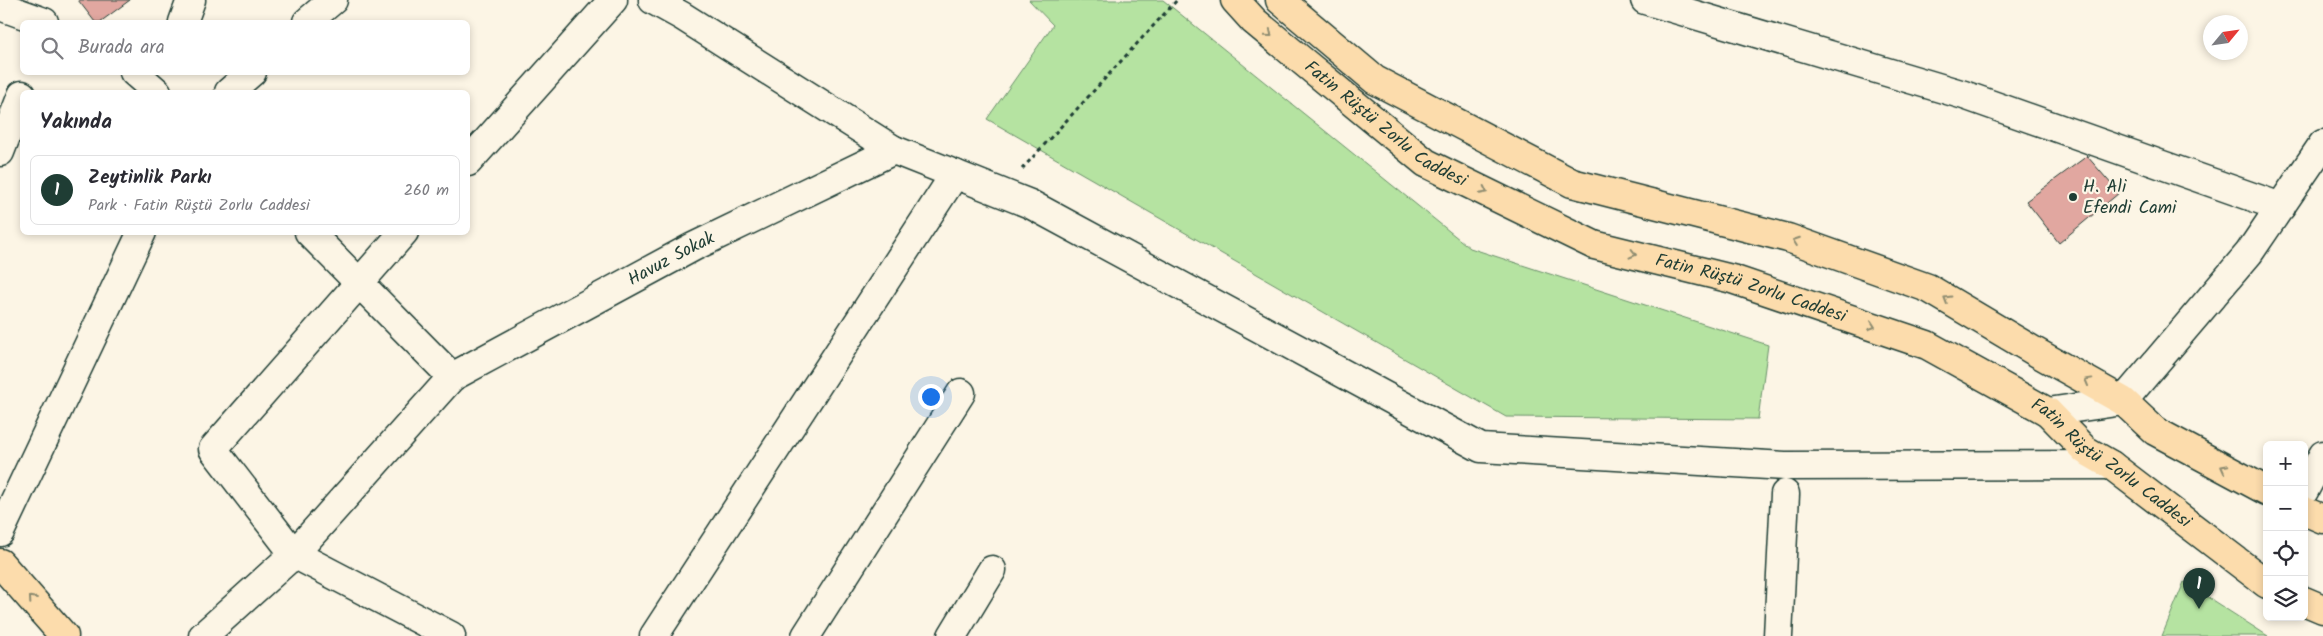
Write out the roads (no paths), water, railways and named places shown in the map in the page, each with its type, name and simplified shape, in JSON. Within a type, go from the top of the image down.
[{"type":"main road","name":"Fatin Rüştü Zorlu Caddesi","points":[[1235,0],[1254,21],[1426,163],[1594,245],[1732,279],[1928,345],[2048,412],[2085,450],[2111,465],[2263,581]]},
{"type":"main road","name":"Fatin Rüştü Zorlu Caddesi","points":[[1285,2],[1375,80],[1572,183],[1788,238],[1928,288],[2123,401],[2155,430],[2263,489]]},
{"type":"main road","points":[[2308,513],[2323,520]]},
{"type":"main road","points":[[0,562],[64,636]]},
{"type":"main road","points":[[2308,603],[2323,609]]},
{"type":"street","points":[[184,20],[191,0]]},
{"type":"street","points":[[310,20],[333,0]]},
{"type":"street","points":[[470,160],[613,0]]},
{"type":"street","points":[[653,0],[682,16],[894,150],[1030,204],[1481,448],[1786,466],[2111,465]]},
{"type":"street","points":[[1645,0],[1964,95],[2281,207]]},
{"type":"street","points":[[0,6],[38,20]]},
{"type":"street","points":[[24,90],[30,75]]},
{"type":"street","points":[[138,75],[156,90]]},
{"type":"street","points":[[159,90],[164,75]]},
{"type":"street","points":[[231,90],[249,75]]},
{"type":"street","points":[[0,152],[20,102]]},
{"type":"street","points":[[2048,412],[2123,401],[2249,253],[2322,149]]},
{"type":"street","name":"Havuz Sokak","points":[[203,636],[294,554],[452,377],[693,247],[894,150]]},
{"type":"street","points":[[654,636],[955,174]]},
{"type":"street","points":[[0,532],[141,235]]},
{"type":"street","points":[[313,235],[452,377]]},
{"type":"street","points":[[401,235],[213,449],[294,554],[451,636]]},
{"type":"street","points":[[806,636],[960,392]]},
{"type":"street","points":[[2307,486],[2323,455]]},
{"type":"street","points":[[1778,636],[1785,494]]},
{"type":"street","points":[[952,636],[992,570]]},
{"type":"place","name":"H. Ali Efendi Cami","points":[[2073,197]]},
{"type":"place","name":"Zeytinlik Parkı","points":[[2199,609]]}]
